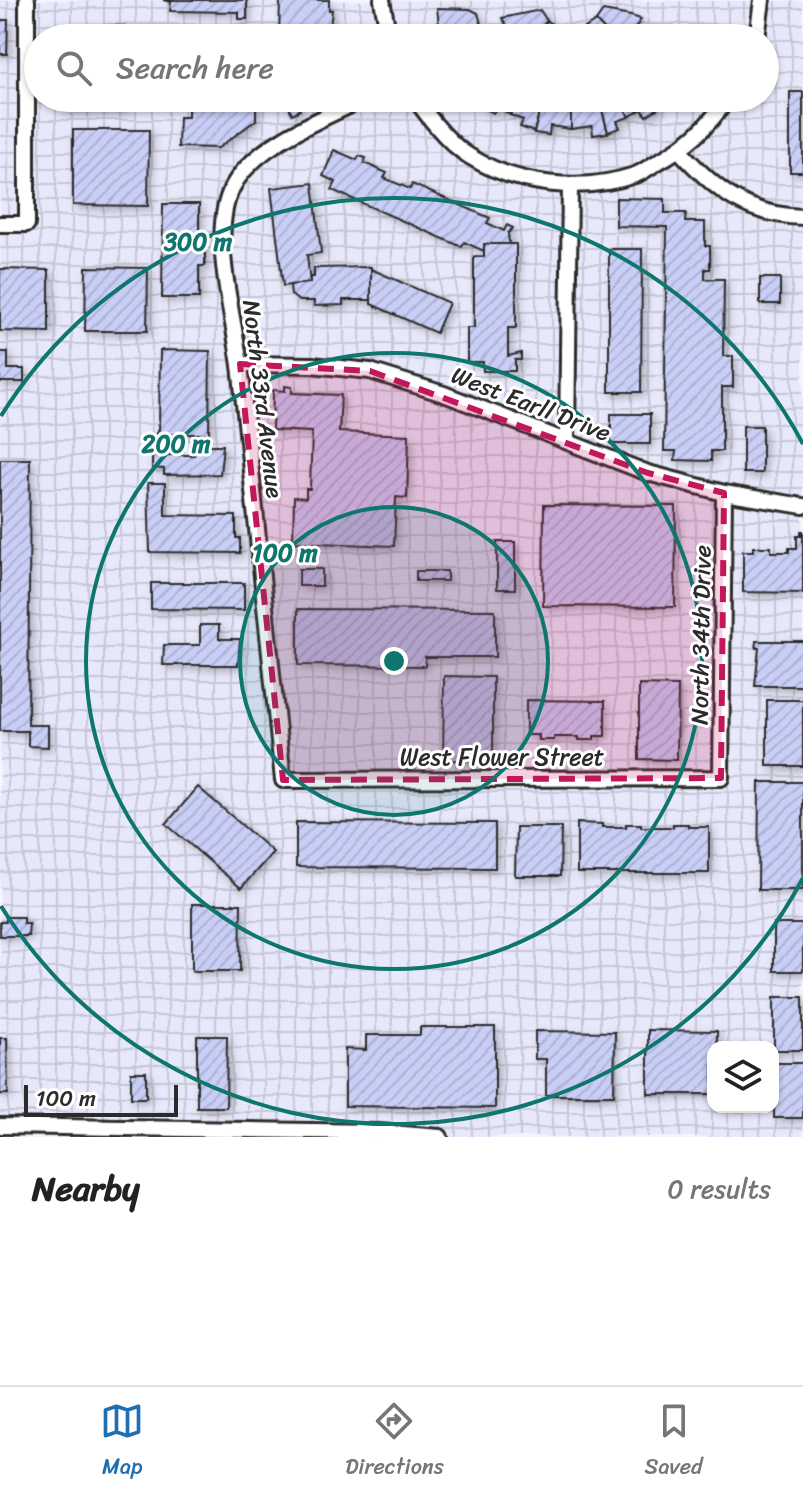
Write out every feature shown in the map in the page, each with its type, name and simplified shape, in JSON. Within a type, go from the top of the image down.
[{"type":"street","points":[[27,0],[27,24]]},
{"type":"street","points":[[382,0],[386,24]]},
{"type":"street","points":[[759,24],[762,0]]},
{"type":"street","points":[[0,224],[27,224],[27,112]]},
{"type":"street","name":"North 33rd Avenue","points":[[283,780],[240,364],[224,269],[223,208],[241,171],[267,149],[339,112]]},
{"type":"street","points":[[426,112],[443,133],[468,155],[533,182],[570,185],[636,175],[679,150],[705,129],[718,112]]},
{"type":"street","points":[[679,150],[702,175],[740,204],[772,215],[803,217]]},
{"type":"street","points":[[567,440],[570,185]]},
{"type":"street","name":"West Earll Drive","points":[[240,364],[312,365],[370,371],[429,389],[648,473],[724,493],[803,506]]},
{"type":"street","name":"North 34th Drive","points":[[721,778],[724,493]]},
{"type":"street","name":"West Flower Street","points":[[283,780],[721,778]]},
{"type":"street","points":[[0,1126],[364,1132],[440,1137]]},
{"type":"highlighted area","points":[[240,364],[370,371],[648,473],[724,493],[721,778],[283,780]]},
{"type":"shaded area","points":[[0,0],[803,1],[803,1137],[304,1137],[0,1133]]},
{"type":"building","points":[[163,0],[247,0],[247,19],[239,19],[239,12],[170,11],[171,2]]},
{"type":"building","points":[[280,0],[329,0],[330,24],[279,24]]},
{"type":"building","points":[[437,8],[470,9],[478,13],[481,24],[439,24]]},
{"type":"building","points":[[540,10],[547,21],[544,24],[506,24],[502,18]]},
{"type":"building","points":[[603,11],[641,19],[638,24],[599,24],[596,21]]},
{"type":"building","points":[[0,20],[8,20],[7,54],[0,54]]},
{"type":"building","points":[[790,92],[803,92],[803,172],[790,172]]},
{"type":"building","points":[[188,112],[256,112],[256,120],[218,148],[178,147],[179,117],[188,117]]},
{"type":"building","points":[[512,112],[539,112],[534,132],[520,127],[523,120],[510,115]]},
{"type":"building","points":[[539,112],[571,112],[571,129],[550,126],[549,135],[534,133]]},
{"type":"building","points":[[571,112],[603,112],[608,133],[593,135],[592,126],[571,129]]},
{"type":"building","points":[[603,112],[627,112],[629,117],[617,121],[620,128],[608,132]]},
{"type":"building","points":[[73,130],[149,130],[148,206],[73,205]]},
{"type":"building","points":[[334,150],[357,160],[359,156],[366,158],[364,163],[387,173],[384,178],[410,189],[412,184],[490,218],[487,223],[504,231],[507,225],[513,228],[508,233],[509,244],[484,244],[484,251],[464,242],[462,247],[332,190],[336,182],[323,176]]},
{"type":"building","points":[[313,183],[321,253],[307,255],[310,283],[283,286],[271,188]]},
{"type":"building","points":[[616,198],[665,199],[665,213],[686,213],[685,222],[705,222],[705,246],[710,246],[710,269],[705,269],[705,279],[724,279],[723,356],[733,356],[733,387],[722,387],[722,451],[711,451],[711,461],[675,460],[676,451],[664,451],[667,227],[616,226]]},
{"type":"building","points":[[163,204],[199,204],[199,234],[205,234],[205,266],[199,266],[199,298],[162,298]]},
{"type":"building","points":[[484,244],[516,244],[516,328],[508,328],[508,356],[521,353],[521,360],[515,360],[515,371],[483,371],[483,362],[467,362],[467,328],[474,328],[474,257],[484,257]]},
{"type":"building","points":[[609,249],[642,249],[641,392],[609,392]]},
{"type":"building","points":[[86,267],[148,268],[147,331],[85,331]]},
{"type":"building","points":[[371,267],[371,300],[343,300],[343,305],[314,306],[314,301],[299,301],[291,295],[290,285],[310,283],[314,268]]},
{"type":"building","points":[[0,269],[49,270],[49,332],[0,331]]},
{"type":"building","points":[[371,269],[449,303],[436,333],[371,304]]},
{"type":"building","points":[[760,278],[780,278],[780,304],[760,304]]},
{"type":"building","points":[[160,350],[210,351],[209,434],[172,434],[172,438],[157,438]]},
{"type":"building","points":[[0,352],[8,352],[8,369],[24,369],[24,382],[0,382]]},
{"type":"building","points":[[285,386],[292,387],[292,393],[341,395],[339,432],[409,435],[407,498],[396,497],[394,546],[293,542],[294,497],[306,498],[306,489],[310,489],[312,432],[272,430],[273,390],[285,391]]},
{"type":"building","points":[[611,414],[650,414],[650,444],[611,444]]},
{"type":"building","points":[[743,426],[762,426],[762,473],[743,473]]},
{"type":"building","points":[[194,445],[223,445],[220,474],[164,475],[164,469],[152,468],[152,455],[194,455]]},
{"type":"building","points":[[0,459],[30,459],[28,725],[48,725],[48,747],[28,746],[28,731],[0,731]]},
{"type":"building","points":[[148,483],[165,483],[165,515],[236,516],[240,553],[150,552]]},
{"type":"building","points":[[544,505],[676,506],[675,607],[543,606]]},
{"type":"building","points":[[801,531],[803,593],[743,592],[743,551],[753,551],[753,547],[771,547],[771,552],[789,552],[789,548],[797,548],[797,536],[801,536]]},
{"type":"building","points":[[497,542],[515,542],[515,589],[497,589]]},
{"type":"building","points":[[299,569],[322,569],[322,586],[299,586]]},
{"type":"building","points":[[416,571],[447,571],[447,581],[416,581]]},
{"type":"building","points":[[151,583],[244,583],[244,610],[151,609]]},
{"type":"building","points":[[298,609],[495,610],[495,657],[425,657],[425,666],[298,665]]},
{"type":"building","points":[[200,625],[219,625],[219,639],[240,639],[238,665],[163,665],[164,645],[200,645]]},
{"type":"building","points":[[756,641],[803,641],[803,686],[755,686],[759,648],[756,648]]},
{"type":"building","points":[[444,676],[493,677],[493,761],[443,760]]},
{"type":"building","points":[[639,685],[678,686],[677,760],[639,759]]},
{"type":"building","points":[[526,700],[605,701],[605,736],[594,736],[594,740],[554,737],[554,740],[539,740],[539,735],[526,735]]},
{"type":"building","points":[[767,700],[803,700],[803,766],[767,766]]},
{"type":"building","points":[[759,782],[803,782],[803,890],[758,890]]},
{"type":"building","points":[[198,787],[273,852],[241,888],[166,824]]},
{"type":"building","points":[[296,822],[495,823],[495,868],[296,867]]},
{"type":"building","points":[[577,823],[602,824],[602,827],[641,824],[641,827],[673,827],[673,824],[688,824],[688,827],[709,827],[709,873],[577,873]]},
{"type":"building","points":[[516,827],[561,827],[560,876],[515,876]]},
{"type":"building","points":[[192,904],[241,904],[240,971],[192,971]]},
{"type":"building","points":[[6,917],[23,917],[23,923],[29,923],[28,936],[0,936],[0,922],[6,922]]},
{"type":"building","points":[[774,924],[803,924],[803,971],[774,971]]},
{"type":"building","points":[[774,997],[803,997],[803,1050],[779,1050],[779,1041],[774,1041]]},
{"type":"building","points":[[420,1027],[495,1027],[495,1108],[345,1106],[345,1049],[366,1050],[366,1035],[420,1035]]},
{"type":"building","points":[[648,1030],[717,1031],[717,1041],[707,1041],[707,1094],[648,1094]]},
{"type":"building","points":[[535,1031],[615,1032],[614,1095],[546,1095],[546,1059],[535,1059]]},
{"type":"building","points":[[197,1036],[227,1036],[226,1107],[197,1107]]},
{"type":"building","points":[[0,1038],[7,1038],[8,1094],[0,1094]]},
{"type":"building","points":[[779,1063],[803,1063],[803,1118],[774,1118],[774,1113],[779,1113]]},
{"type":"building","points":[[131,1072],[146,1072],[146,1098],[131,1098]]}]
